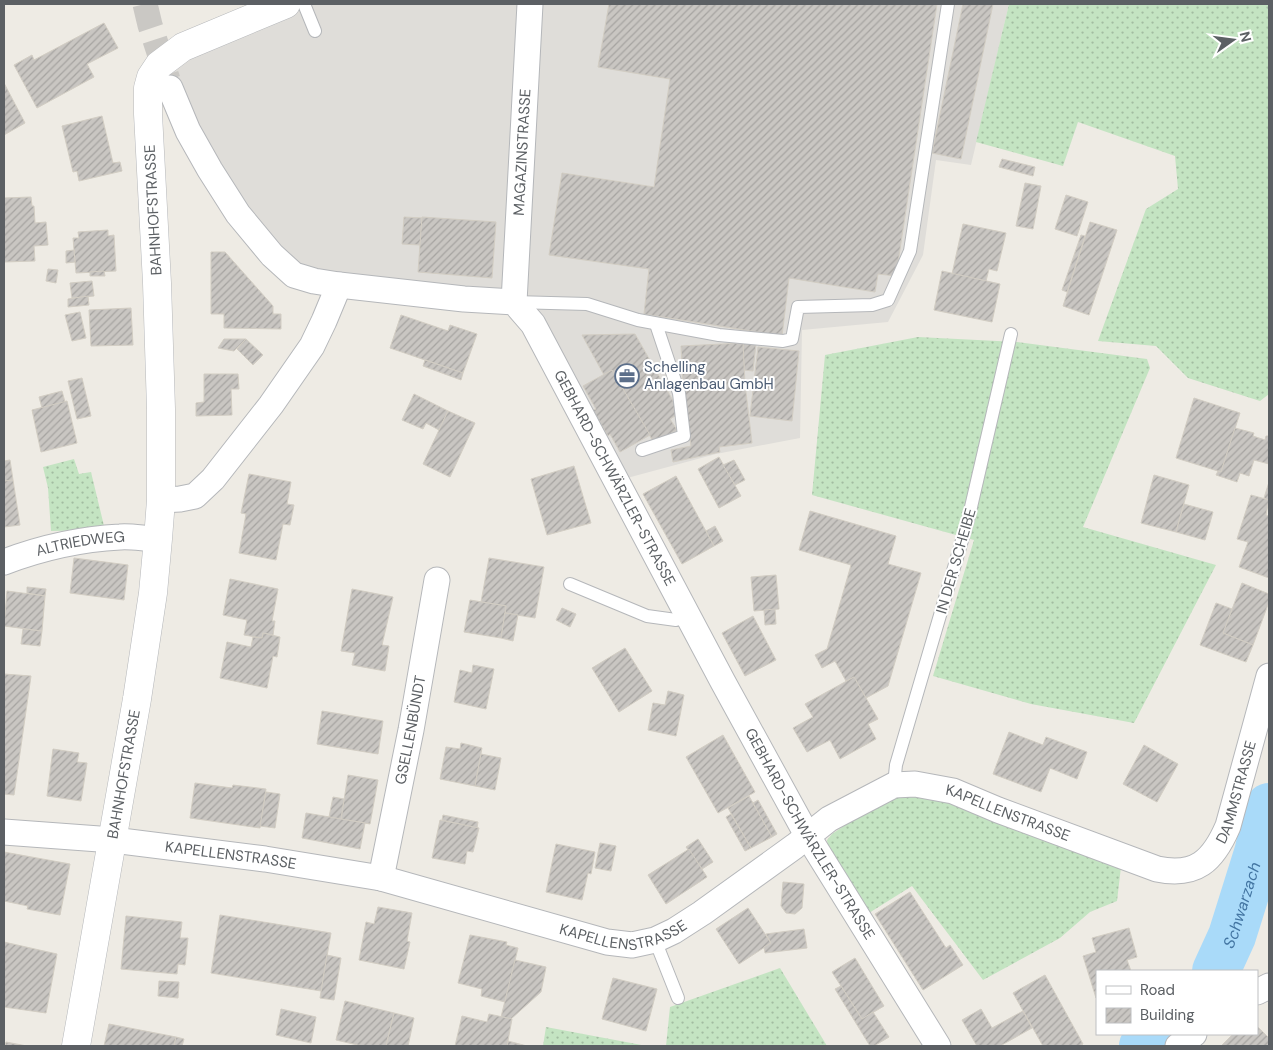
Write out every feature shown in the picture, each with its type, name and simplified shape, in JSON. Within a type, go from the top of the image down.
[{"type":"street","name":"BAHNHOFSTRASSE","points":[[76,1046],[114,840],[153,593],[161,500],[158,301],[148,88],[151,76],[159,65],[183,47],[286,4]]},
{"type":"street","name":"MAGAZINSTRASSE","points":[[514,302],[530,4]]},
{"type":"street","points":[[170,88],[188,131],[238,214],[272,255],[294,275],[314,281],[339,285],[464,299],[514,302]]},
{"type":"street","points":[[161,500],[180,500],[196,496],[214,479],[271,405],[312,346],[339,285]]},
{"type":"street","name":"GEBHARD-SCHWÄRZLER-STRASSE","points":[[514,302],[533,324],[807,836],[938,1046]]},
{"type":"street","name":"ALTRIEDWEG","points":[[4,562],[35,550],[78,542],[121,537],[158,539]]},
{"type":"street","name":"GSELLENBÜNDT","points":[[381,878],[411,730],[437,580]]},
{"type":"street","name":"DAMMSTRASSE","points":[[1194,869],[1210,857],[1222,841],[1228,826],[1269,676]]},
{"type":"street","name":"KAPELLENSTRASSE","points":[[4,832],[114,840],[266,859],[381,878],[607,942],[632,945],[656,940],[702,914],[829,818],[894,785],[915,784],[953,791],[998,810],[1157,869],[1174,873],[1194,869]]},
{"type":"street","points":[[1178,1046],[1193,1035]]},
{"type":"lane","points":[[304,4],[316,31]]},
{"type":"lane","points":[[514,302],[587,304],[656,324],[719,335],[783,341],[792,339],[798,306],[872,305],[888,300],[910,251],[948,4]]},
{"type":"lane","points":[[642,450],[684,436],[679,393],[656,324]]},
{"type":"lane","name":"IN DER SCHEIBE","points":[[894,785],[896,765],[968,520],[1011,334]]},
{"type":"lane","points":[[570,584],[647,616],[676,620],[688,615]]},
{"type":"lane","points":[[656,940],[678,998]]},
{"type":"shaded area","points":[[286,4],[1009,4],[971,165],[936,160],[923,255],[888,322],[802,330],[800,438],[716,454],[616,481],[514,302],[294,275],[188,131],[160,55]]},
{"type":"green space","points":[[1009,4],[1269,4],[1269,394],[1260,401],[1188,378],[1156,346],[1098,341],[1146,209],[1178,189],[1175,156],[1078,122],[1063,166],[976,142]]},
{"type":"green space","points":[[918,337],[1017,342],[1147,359],[1150,368],[1083,527],[1216,565],[1134,723],[1031,704],[933,676],[974,540],[812,495],[825,355]]},
{"type":"green space","points":[[74,459],[79,474],[91,472],[105,530],[51,531],[48,488],[43,467]]},
{"type":"green space","points":[[899,797],[937,799],[1121,867],[1117,901],[1090,912],[1060,938],[983,980],[912,886],[869,913],[828,848],[827,840],[832,834],[869,809]]},
{"type":"green space","points":[[780,968],[827,1046],[666,1046],[670,1007]]},
{"type":"green space","points":[[546,1027],[647,1046],[543,1046]]},
{"type":"building","points":[[609,4],[937,4],[896,276],[878,274],[875,292],[789,278],[782,336],[644,314],[649,269],[549,255],[562,173],[654,187],[670,79],[598,67]]},
{"type":"building","points":[[963,4],[993,4],[961,159],[932,153]]},
{"type":"building","points":[[104,23],[118,48],[87,64],[94,77],[37,108],[14,65],[32,55],[34,60]]},
{"type":"building","points":[[4,83],[25,123],[4,135]]},
{"type":"building","points":[[102,116],[113,163],[120,162],[122,171],[79,181],[77,171],[73,172],[62,126]]},
{"type":"building","points":[[1002,159],[1035,167],[1033,176],[999,167]]},
{"type":"building","points":[[1025,183],[1041,186],[1033,229],[1016,226]]},
{"type":"building","points":[[1066,195],[1088,202],[1077,236],[1055,229]]},
{"type":"building","points":[[31,197],[32,206],[34,206],[35,223],[46,222],[48,245],[34,246],[35,261],[4,262],[4,198]]},
{"type":"building","points":[[404,217],[422,218],[420,245],[402,244]]},
{"type":"building","points":[[422,217],[496,222],[492,278],[418,272]]},
{"type":"building","points":[[1090,222],[1117,230],[1089,315],[1063,306]]},
{"type":"building","points":[[963,224],[1006,233],[997,271],[989,269],[986,281],[952,274]]},
{"type":"building","points":[[108,230],[108,236],[114,235],[116,271],[76,273],[73,238],[79,238],[78,232]]},
{"type":"building","points":[[1081,235],[1085,236],[1067,292],[1062,290]]},
{"type":"building","points":[[74,250],[75,262],[66,263],[66,251]]},
{"type":"building","points":[[211,252],[225,252],[273,306],[273,314],[281,314],[281,329],[224,328],[224,314],[211,314]]},
{"type":"building","points":[[48,269],[58,270],[56,283],[46,281]]},
{"type":"building","points":[[104,271],[105,276],[90,276],[90,272]]},
{"type":"building","points":[[942,271],[1000,284],[992,322],[934,310]]},
{"type":"building","points":[[92,281],[94,296],[72,298],[70,283]]},
{"type":"building","points":[[88,296],[89,305],[68,307],[68,299]]},
{"type":"building","points":[[131,308],[133,345],[91,346],[89,310]]},
{"type":"building","points":[[80,312],[86,338],[72,341],[65,315]]},
{"type":"building","points":[[401,315],[448,331],[450,325],[477,334],[463,373],[390,348]]},
{"type":"building","points":[[635,334],[680,413],[670,419],[677,430],[654,443],[612,370],[604,375],[582,335]]},
{"type":"building","points":[[224,339],[246,339],[234,351],[218,348]]},
{"type":"building","points":[[246,339],[263,355],[253,365],[237,349]]},
{"type":"building","points":[[743,343],[756,344],[753,371],[744,370]]},
{"type":"building","points":[[743,343],[745,384],[752,443],[719,447],[720,452],[673,462],[671,450],[691,446],[683,387],[681,346]]},
{"type":"building","points":[[758,347],[799,351],[792,421],[750,416]]},
{"type":"building","points":[[425,360],[463,373],[461,380],[423,366]]},
{"type":"building","points":[[612,370],[650,435],[620,452],[593,410],[596,409],[583,386]]},
{"type":"building","points":[[204,374],[238,374],[239,389],[231,389],[232,415],[196,416],[196,403],[204,402]]},
{"type":"building","points":[[82,378],[91,416],[77,419],[68,381]]},
{"type":"building","points":[[62,391],[65,402],[42,408],[39,397]]},
{"type":"building","points":[[414,394],[448,411],[439,430],[426,423],[423,429],[402,420]]},
{"type":"building","points":[[1194,398],[1240,413],[1221,472],[1176,458]]},
{"type":"building","points":[[67,401],[77,443],[41,452],[32,410]]},
{"type":"building","points":[[448,411],[475,423],[450,477],[423,464]]},
{"type":"building","points":[[1235,428],[1254,433],[1253,436],[1265,440],[1266,436],[1269,436],[1269,464],[1254,460],[1249,476],[1240,473],[1237,482],[1216,475],[1218,471],[1221,472]]},
{"type":"building","points":[[719,457],[741,496],[719,508],[698,469]]},
{"type":"building","points":[[10,460],[13,480],[4,481],[4,461]]},
{"type":"building","points":[[734,460],[745,480],[735,485],[723,465]]},
{"type":"building","points":[[574,466],[591,523],[547,535],[531,479]]},
{"type":"building","points":[[249,474],[291,482],[287,504],[294,505],[290,525],[283,524],[276,560],[239,553],[246,514],[241,513]]},
{"type":"building","points":[[1154,475],[1189,485],[1176,532],[1141,523]]},
{"type":"building","points":[[676,476],[714,546],[682,564],[643,494]]},
{"type":"building","points":[[13,480],[20,525],[4,527],[4,481]]},
{"type":"building","points":[[1269,482],[1269,500],[1264,498]]},
{"type":"building","points":[[1251,495],[1269,500],[1266,515],[1269,516],[1269,578],[1239,567],[1248,542],[1237,539]]},
{"type":"building","points":[[1184,504],[1213,512],[1205,540],[1176,532]]},
{"type":"building","points":[[810,511],[896,536],[888,564],[921,573],[888,686],[866,698],[854,677],[846,681],[835,661],[822,668],[815,655],[827,649],[851,565],[799,550]]},
{"type":"building","points":[[715,526],[723,541],[714,546],[706,531]]},
{"type":"building","points":[[74,558],[128,565],[124,600],[70,593]]},
{"type":"building","points":[[489,558],[544,567],[535,618],[505,613],[506,606],[481,602]]},
{"type":"building","points":[[776,575],[779,609],[754,611],[751,577]]},
{"type":"building","points":[[230,579],[278,589],[272,621],[275,621],[273,635],[263,633],[262,638],[244,635],[247,620],[223,615]]},
{"type":"building","points":[[1242,583],[1269,594],[1269,602],[1253,645],[1223,633]]},
{"type":"building","points":[[27,587],[46,589],[45,596],[27,593]]},
{"type":"building","points":[[352,589],[393,597],[382,645],[389,646],[385,671],[352,665],[355,653],[341,651]]},
{"type":"building","points":[[7,591],[45,596],[42,631],[4,626]]},
{"type":"building","points":[[470,600],[506,606],[501,638],[464,632]]},
{"type":"building","points":[[1216,603],[1232,609],[1223,633],[1253,645],[1246,662],[1200,645]]},
{"type":"building","points":[[562,608],[576,614],[570,627],[556,620]]},
{"type":"building","points":[[775,609],[776,624],[765,625],[764,610]]},
{"type":"building","points":[[505,613],[518,615],[513,641],[501,638]]},
{"type":"building","points":[[753,616],[776,660],[745,676],[722,633]]},
{"type":"building","points":[[23,629],[42,631],[40,646],[21,644]]},
{"type":"building","points":[[263,633],[280,637],[277,657],[273,656],[267,688],[220,678],[227,642],[251,647],[253,637],[262,638]]},
{"type":"building","points":[[625,648],[652,691],[619,712],[592,668]]},
{"type":"building","points":[[473,665],[494,669],[486,709],[454,702],[460,670],[472,673]]},
{"type":"building","points":[[4,674],[31,676],[14,795],[4,794]]},
{"type":"building","points":[[854,677],[878,719],[868,724],[876,739],[840,759],[830,740],[807,752],[793,728],[813,717],[805,704]]},
{"type":"building","points":[[668,691],[684,695],[676,736],[648,730],[653,703],[665,705]]},
{"type":"building","points":[[322,711],[383,721],[378,754],[317,744]]},
{"type":"building","points":[[1009,732],[1043,745],[1046,737],[1087,752],[1077,779],[1050,768],[1041,792],[993,774]]},
{"type":"building","points":[[723,735],[755,792],[718,813],[686,757]]},
{"type":"building","points":[[461,743],[482,748],[475,786],[440,779],[446,747],[460,749]]},
{"type":"building","points":[[1144,745],[1178,764],[1157,802],[1123,784]]},
{"type":"building","points":[[53,749],[79,753],[77,762],[87,763],[81,801],[47,796]]},
{"type":"building","points":[[481,754],[501,758],[495,790],[475,786]]},
{"type":"building","points":[[348,775],[378,780],[370,824],[341,819]]},
{"type":"building","points":[[195,783],[232,788],[233,785],[266,789],[260,828],[190,818]]},
{"type":"building","points":[[266,792],[280,794],[275,828],[260,826]]},
{"type":"building","points":[[749,796],[772,837],[751,848],[728,808]]},
{"type":"building","points":[[333,797],[344,799],[341,819],[329,817]]},
{"type":"building","points":[[758,800],[777,834],[772,837],[753,803]]},
{"type":"building","points":[[306,813],[365,823],[360,849],[302,838]]},
{"type":"building","points":[[731,814],[751,848],[745,851],[726,817]]},
{"type":"building","points":[[443,815],[478,822],[477,828],[442,820]]},
{"type":"building","points":[[440,820],[479,828],[473,852],[467,851],[465,864],[432,858]]},
{"type":"building","points":[[698,839],[713,862],[702,869],[686,847]]},
{"type":"building","points":[[600,843],[616,846],[611,871],[595,868]]},
{"type":"building","points":[[556,844],[595,852],[591,874],[588,873],[582,900],[546,892]]},
{"type":"building","points":[[689,849],[707,877],[666,904],[648,875]]},
{"type":"building","points":[[4,852],[70,864],[60,915],[27,909],[28,906],[4,901]]},
{"type":"building","points":[[783,882],[804,884],[802,908],[795,914],[786,913],[781,906]]},
{"type":"building","points":[[910,892],[946,948],[950,945],[963,965],[923,990],[875,914]]},
{"type":"building","points":[[378,907],[412,913],[407,941],[410,942],[404,969],[359,960],[366,922],[374,924]]},
{"type":"building","points":[[748,908],[771,943],[739,964],[716,929]]},
{"type":"building","points":[[220,915],[331,933],[321,991],[211,973]]},
{"type":"building","points":[[126,916],[182,922],[180,938],[188,938],[185,965],[178,964],[177,974],[121,969]]},
{"type":"building","points":[[1129,928],[1137,957],[1127,960],[1131,970],[1096,970],[1096,998],[1083,956],[1096,952],[1092,938]]},
{"type":"building","points":[[804,929],[807,948],[765,953],[764,947],[771,943],[766,934]]},
{"type":"building","points":[[470,935],[507,942],[506,945],[518,948],[505,1002],[481,996],[482,989],[458,983]]},
{"type":"building","points":[[4,942],[57,954],[46,1013],[4,1007]]},
{"type":"building","points":[[327,955],[341,958],[334,1000],[320,998]]},
{"type":"building","points":[[855,958],[884,1006],[862,1019],[832,972]]},
{"type":"building","points":[[515,960],[546,967],[541,992],[511,1019],[501,1017]]},
{"type":"building","points":[[1045,975],[1083,1044],[1079,1046],[1043,1046],[1013,993]]},
{"type":"building","points":[[613,978],[657,989],[646,1031],[602,1019]]},
{"type":"building","points":[[159,981],[179,982],[178,998],[158,996]]},
{"type":"building","points":[[841,986],[862,1019],[873,1012],[889,1037],[874,1046],[870,1046],[835,989]]},
{"type":"building","points":[[345,1001],[394,1013],[386,1046],[362,1046],[336,1040]]},
{"type":"building","points":[[281,1009],[316,1017],[311,1043],[276,1035]]},
{"type":"building","points":[[981,1009],[992,1028],[1023,1011],[1032,1028],[1000,1046],[977,1046],[962,1020]]},
{"type":"building","points":[[394,1013],[414,1018],[408,1046],[386,1046]]},
{"type":"building","points":[[489,1014],[512,1019],[507,1046],[455,1046],[462,1016],[487,1022]]},
{"type":"building","points":[[109,1024],[176,1037],[174,1046],[104,1046]]},
{"type":"building","points":[[1258,1027],[1269,1038],[1269,1046],[1221,1046],[1232,1035],[1258,1035]]},
{"type":"building","points":[[176,1037],[184,1039],[182,1046],[174,1046]]},
{"type":"building","points":[[508,1041],[527,1046],[507,1046]]},
{"type":"building","points":[[6,1042],[27,1046],[5,1046]]},
{"type":"waterway","name":"Schwarzach","points":[[1216,970],[1232,936],[1258,853],[1269,807]]},
{"type":"waterway","name":"Schwarzach","points":[[1143,1046],[1158,1035]]},
{"type":"tunnel","points":[[145,4],[168,80]]},
{"type":"place","name":"Schelling Anlagenbau GmbH","points":[[627,376]]}]
